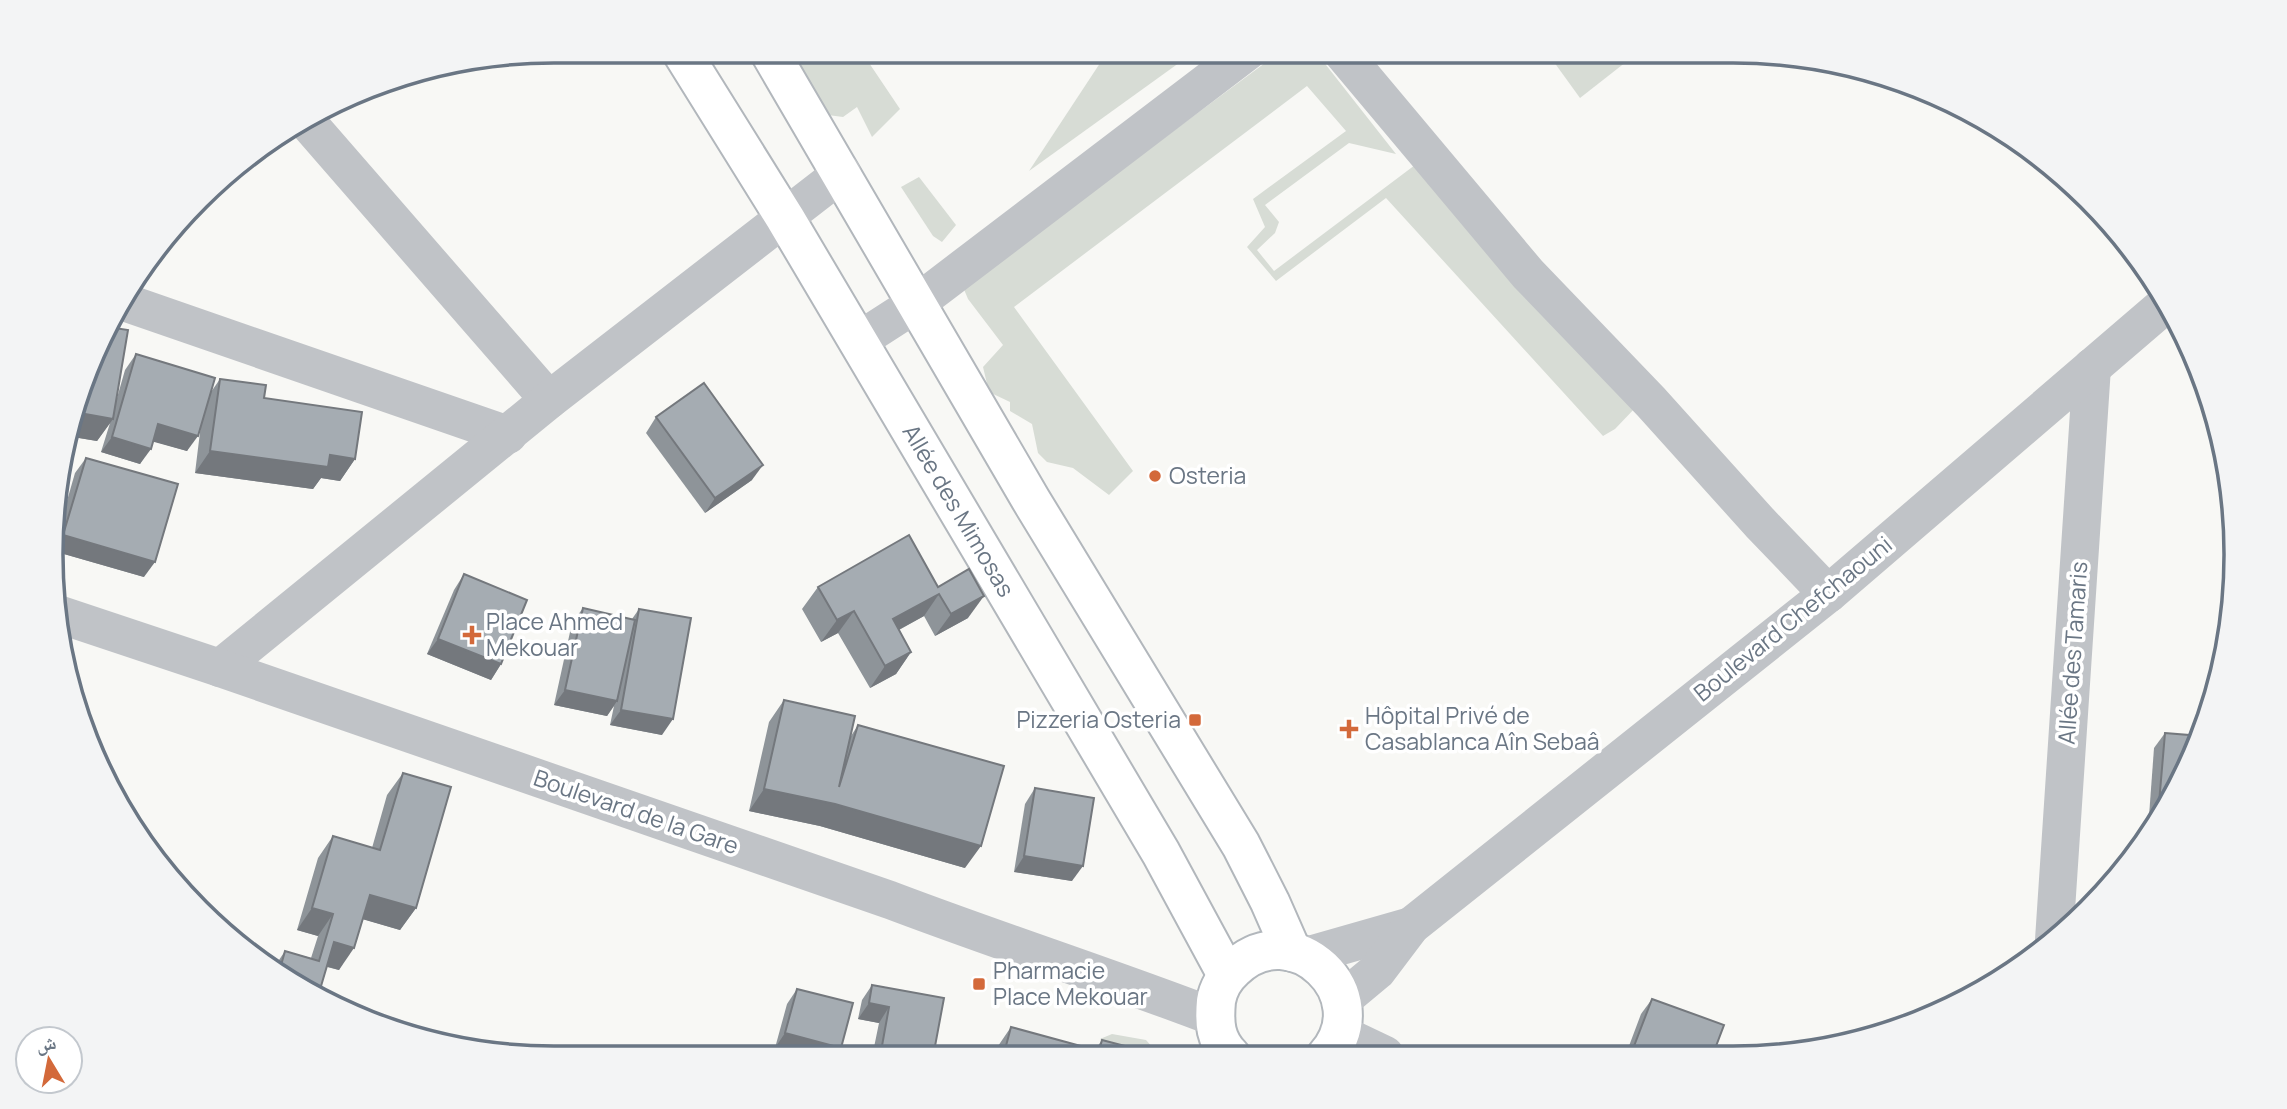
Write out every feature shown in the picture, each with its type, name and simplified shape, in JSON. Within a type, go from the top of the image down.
[{"type":"main road","name":"Allée des Mimosas","points":[[688,63],[785,218],[1161,853],[1227,975]]},
{"type":"main road","points":[[776,63],[1038,512],[1241,845],[1299,954]]},
{"type":"main road","points":[[1218,1039],[1217,995],[1227,975],[1256,954],[1274,950],[1299,954],[1322,967],[1335,983],[1339,1037]]},
{"type":"street","points":[[858,341],[917,303],[1232,63]]},
{"type":"street","points":[[1351,63],[1528,274],[1651,402],[1828,594]]},
{"type":"street","points":[[312,127],[549,400]]},
{"type":"street","points":[[220,667],[549,400],[842,173]]},
{"type":"street","points":[[132,305],[508,435]]},
{"type":"street","name":"Boulevard Chefchaouni","points":[[1339,1037],[1377,971],[1411,926],[1828,594],[2158,310]]},
{"type":"street","name":"Allée des Tamaris","points":[[2055,926],[2092,367]]},
{"type":"street","name":"Boulevard de la Gare","points":[[67,616],[864,891],[1001,942],[1123,982],[1218,1039]]},
{"type":"street","name":"Boulevard Chefchaouni","points":[[1299,954],[1411,926]]},
{"type":"street","points":[[1339,1037],[1362,1046]]},
{"type":"shaded area","points":[[799,63],[869,63],[900,109],[872,137],[857,107],[843,117],[820,114],[804,81]]},
{"type":"shaded area","points":[[1100,63],[1179,63],[1029,171]]},
{"type":"shaded area","points":[[1265,63],[1324,63],[1396,154],[1349,143],[1265,205],[1279,222],[1275,233],[1257,250],[1274,271],[1415,165],[1637,406],[1615,429],[1603,436],[1386,198],[1276,281],[1247,247],[1265,227],[1253,199],[1346,131],[1307,86],[1014,307],[1133,471],[1109,495],[1073,468],[1047,462],[1038,453],[1032,424],[1010,411],[1010,402],[989,392],[983,367],[1003,345],[968,299],[963,287]]},
{"type":"shaded area","points":[[1555,63],[1625,63],[1580,98]]},
{"type":"shaded area","points":[[919,177],[956,225],[942,242],[933,236],[901,187]]},
{"type":"shaded area","points":[[1112,1034],[1146,1040],[1151,1046],[1108,1046],[1100,1039]]},
{"type":"building","points":[[119,329],[128,330],[113,419],[84,414],[100,366]]},
{"type":"building","points":[[136,354],[215,378],[198,436],[158,424],[151,449],[112,437]]},
{"type":"building","points":[[220,379],[266,385],[264,398],[362,412],[355,459],[330,455],[328,467],[210,451]]},
{"type":"building","points":[[704,383],[763,465],[715,498],[656,417]]},
{"type":"building","points":[[86,458],[178,484],[155,562],[64,535]]},
{"type":"building","points":[[909,535],[938,587],[969,569],[984,596],[951,614],[939,594],[893,619],[911,652],[885,666],[854,611],[837,620],[818,587]]},
{"type":"building","name":"Place Ahmed Mekouar","points":[[464,574],[527,600],[501,664],[438,639]]},
{"type":"building","points":[[583,608],[635,620],[617,701],[565,690]]},
{"type":"building","points":[[639,609],[691,618],[673,719],[621,710]]},
{"type":"building","points":[[784,700],[855,716],[839,787],[858,725],[1004,766],[981,846],[835,804],[764,789]]},
{"type":"building","points":[[2165,733],[2190,735],[2173,772],[2160,797]]},
{"type":"building","points":[[403,773],[451,787],[416,908],[370,895],[354,948],[334,942],[321,986],[282,963],[285,951],[319,961],[333,914],[312,908],[333,836],[380,850]]},
{"type":"building","points":[[1035,788],[1094,798],[1083,866],[1024,856]]},
{"type":"building","points":[[872,985],[944,998],[935,1046],[882,1046],[889,1007],[869,1003]]},
{"type":"building","points":[[797,989],[853,1003],[842,1046],[785,1033]]},
{"type":"building","points":[[1652,999],[1724,1025],[1716,1046],[1634,1046]]},
{"type":"building","points":[[1011,1027],[1081,1046],[1006,1046]]},
{"type":"building","points":[[1102,1040],[1125,1046],[1100,1046]]},
{"type":"place","name":"Osteria","points":[[1155,476]]},
{"type":"place","name":"Place Ahmed Mekouar","points":[[472,635]]},
{"type":"place","name":"Pizzeria Osteria","points":[[1195,720]]},
{"type":"place","name":"Hôpital Privé de Casablanca Aîn Sebaâ","points":[[1349,729]]},
{"type":"place","name":"Pharmacie Place Mekouar","points":[[979,984]]}]
